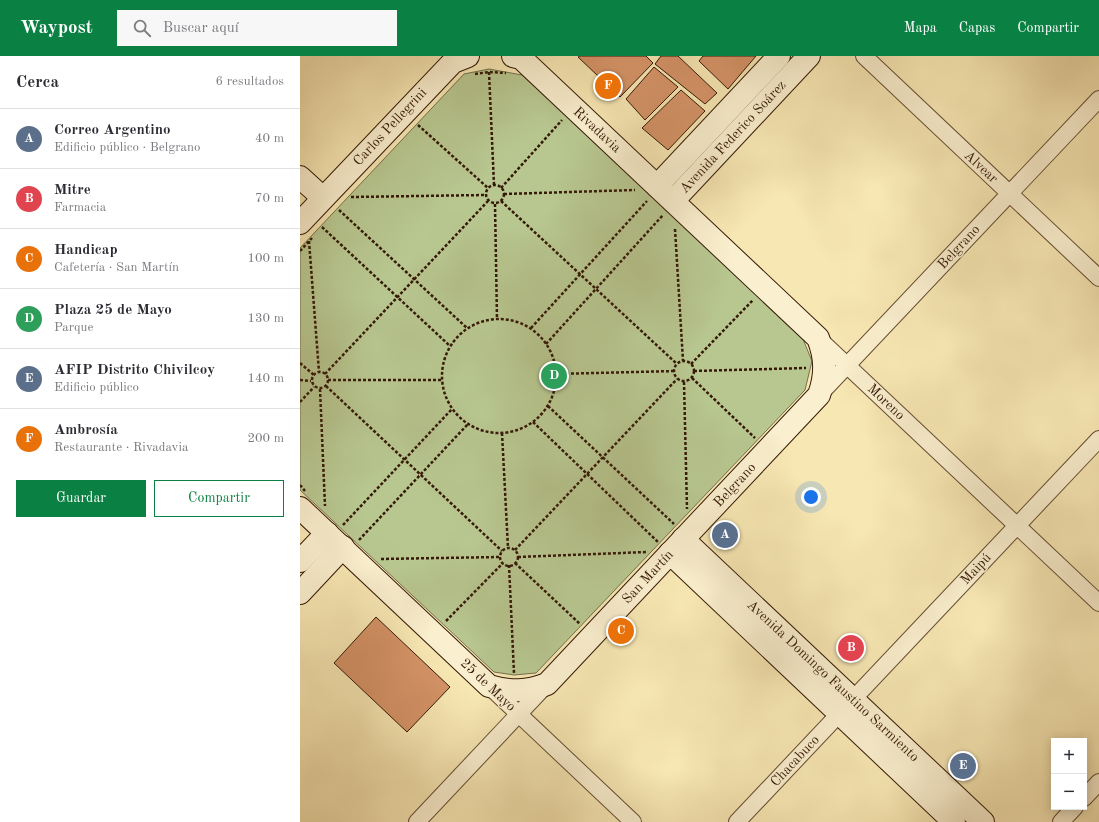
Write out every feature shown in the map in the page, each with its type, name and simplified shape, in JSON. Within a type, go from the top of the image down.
[{"type":"main road","name":"Avenida Federico Soárez","points":[[657,204],[779,56]]},
{"type":"main road","name":"Avenida Federico Soárez","points":[[657,204],[809,56]]},
{"type":"main road","name":"Rivadavia","points":[[516,61],[657,204]]},
{"type":"main road","name":"Carlos Pellegrini","points":[[312,225],[335,207],[462,62]]},
{"type":"main road","points":[[300,176],[335,207]]},
{"type":"main road","name":"Moreno","points":[[657,204],[818,338]]},
{"type":"main road","name":"Belgrano","points":[[669,537],[819,395],[825,377],[825,367],[824,357],[818,338]]},
{"type":"main road","name":"25 de Mayo","points":[[310,502],[349,539],[489,686]]},
{"type":"main road","name":"San Martín","points":[[547,684],[669,537]]},
{"type":"main road","name":"Avenida Domingo Faustino Sarmiento","points":[[669,537],[846,707],[954,822]]},
{"type":"main road","points":[[300,562],[349,539]]},
{"type":"main road","points":[[300,593],[349,539]]},
{"type":"main road","points":[[489,686],[517,691],[537,688],[547,684]]},
{"type":"main road","name":"Avenida Domingo Faustino Sarmiento","points":[[846,707],[983,822]]},
{"type":"street","name":"Alvear","points":[[864,56],[1099,278]]},
{"type":"street","name":"Belgrano","points":[[819,395],[1099,98]]},
{"type":"street","name":"Moreno","points":[[818,338],[1099,604]]},
{"type":"street","name":"Maipú","points":[[846,707],[1099,439]]},
{"type":"street","name":"San Martín","points":[[417,822],[547,684]]},
{"type":"street","name":"25 de Mayo","points":[[489,686],[633,822]]},
{"type":"street","name":"Chacabuco","points":[[738,822],[846,707]]},
{"type":"street","points":[[1087,795],[1099,782]]},
{"type":"street","points":[[1061,822],[1072,810]]},
{"type":"path","points":[[462,62],[489,72],[516,61]]},
{"type":"path","points":[[489,72],[494,185]]},
{"type":"path","points":[[557,115],[568,126]]},
{"type":"path","points":[[413,131],[423,120]]},
{"type":"path","points":[[501,188],[562,120]]},
{"type":"path","points":[[418,125],[488,188]]},
{"type":"path","points":[[494,185],[501,188],[504,194],[501,201],[495,204],[488,201],[485,195],[488,188],[494,185]]},
{"type":"path","points":[[504,194],[636,190],[631,185]]},
{"type":"path","points":[[347,201],[356,192]]},
{"type":"path","points":[[350,197],[485,195]]},
{"type":"path","points":[[325,374],[488,201]]},
{"type":"path","points":[[501,201],[676,364]]},
{"type":"path","points":[[495,204],[497,319]]},
{"type":"path","points":[[531,328],[580,274],[657,204]]},
{"type":"path","points":[[546,344],[596,289],[657,204]]},
{"type":"path","points":[[335,207],[467,328]]},
{"type":"path","points":[[300,251],[312,225]]},
{"type":"path","points":[[312,225],[398,297],[450,346]]},
{"type":"path","points":[[312,225],[319,372]]},
{"type":"path","points":[[680,231],[675,226],[683,361]]},
{"type":"path","points":[[691,364],[753,300],[758,305]]},
{"type":"path","points":[[497,319],[515,321],[531,328],[546,344],[553,358],[556,374],[554,390],[548,406],[541,414],[533,422],[518,429],[502,433],[478,429],[459,417],[452,409],[443,390],[442,380],[442,368],[445,356],[450,346],[458,336],[467,328],[477,323],[497,319]]},
{"type":"path","points":[[683,361],[691,364],[694,371],[692,378],[684,382],[677,379],[674,371],[676,364],[683,361]]},
{"type":"path","points":[[300,363],[314,375]]},
{"type":"path","points":[[694,371],[808,368],[807,375]]},
{"type":"path","points":[[556,374],[674,371]]},
{"type":"path","points":[[314,386],[312,380],[314,375],[319,372],[325,374],[328,380],[326,386]]},
{"type":"path","points":[[692,378],[756,439],[751,444]]},
{"type":"path","points":[[515,550],[677,379]]},
{"type":"path","points":[[300,380],[312,380]]},
{"type":"path","points":[[328,380],[442,380]]},
{"type":"path","points":[[684,382],[687,512],[692,506]]},
{"type":"path","points":[[314,386],[320,388],[326,386]]},
{"type":"path","points":[[300,402],[314,386]]},
{"type":"path","points":[[326,386],[502,551]]},
{"type":"path","points":[[300,486],[310,502],[325,510],[320,388]]},
{"type":"path","points":[[548,406],[603,457],[669,537]]},
{"type":"path","points":[[452,409],[342,525],[349,539],[420,474],[468,424]]},
{"type":"path","points":[[533,422],[587,474],[669,537]]},
{"type":"path","points":[[502,433],[508,548]]},
{"type":"path","points":[[510,566],[503,563],[500,557],[502,551],[508,548],[515,550]]},
{"type":"path","points":[[510,566],[515,563],[518,557],[515,550]]},
{"type":"path","points":[[518,557],[649,552],[644,558]]},
{"type":"path","points":[[383,564],[378,559],[500,557]]},
{"type":"path","points":[[444,623],[503,563]]},
{"type":"path","points":[[515,563],[581,625],[576,630]]},
{"type":"path","points":[[510,566],[514,674]]},
{"type":"path","points":[[509,673],[519,674]]},
{"type":"green space","points":[[489,69],[522,75],[800,332],[812,361],[805,390],[536,673],[514,675],[494,672],[300,490],[300,248],[464,74]]},
{"type":"building","points":[[646,56],[653,63],[620,97],[578,57]]},
{"type":"building","points":[[661,56],[678,56],[717,93],[705,104],[655,64]]},
{"type":"building","points":[[703,56],[756,56],[728,89],[699,61]]},
{"type":"building","points":[[654,67],[678,87],[645,120],[626,99]]},
{"type":"building","points":[[681,90],[705,111],[668,150],[642,128]]},
{"type":"building","points":[[376,617],[450,687],[407,732],[334,663]]},
{"type":"place","name":"Ambrosía","points":[[608,86]]},
{"type":"place","name":"Plaza 25 de Mayo","points":[[554,376]]},
{"type":"place","name":"Correo Argentino","points":[[725,535]]},
{"type":"place","name":"Handicap","points":[[621,631]]},
{"type":"place","name":"Mitre","points":[[851,648]]},
{"type":"place","name":"AFIP Distrito Chivilcoy","points":[[963,766]]}]
